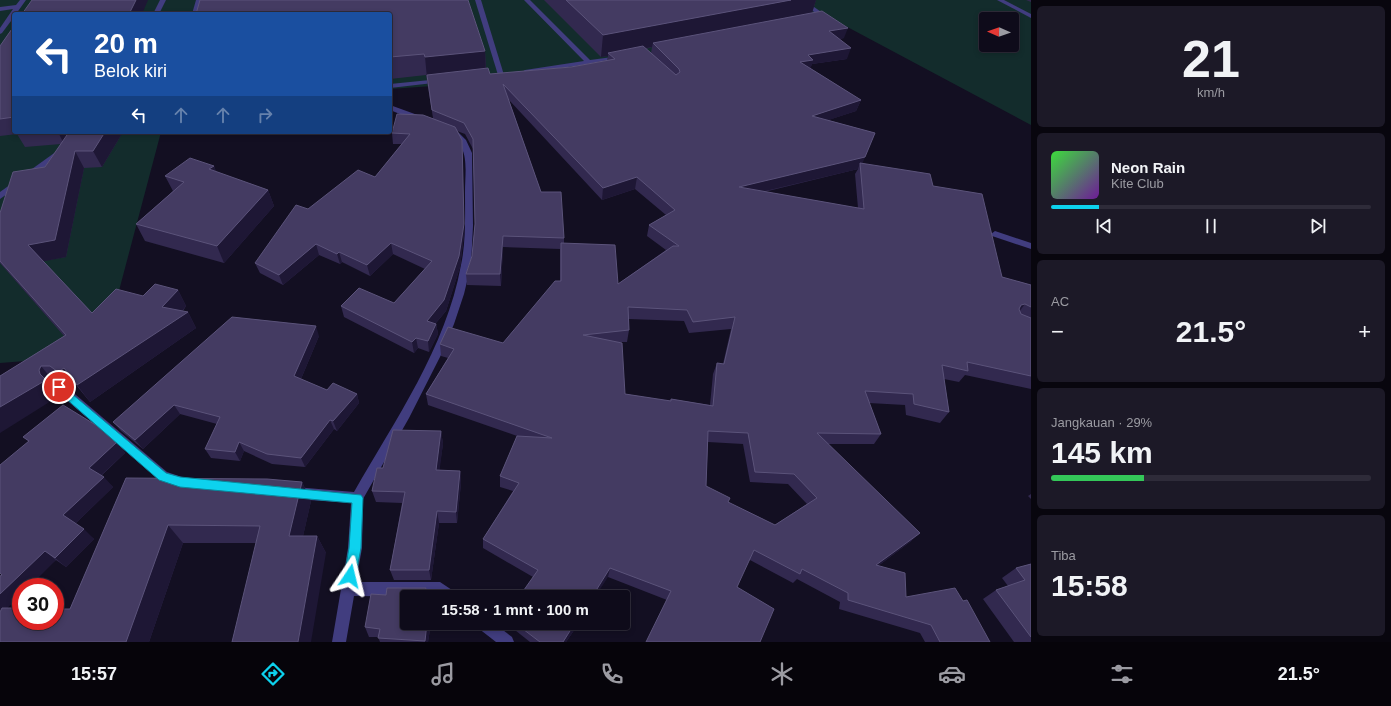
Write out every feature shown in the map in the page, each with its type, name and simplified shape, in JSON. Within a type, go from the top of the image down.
[{"type":"street","points":[[14,12],[23,0]]},
{"type":"street","points":[[157,12],[162,0]]},
{"type":"street","points":[[196,12],[199,0]]},
{"type":"street","points":[[478,0],[501,75]]},
{"type":"street","points":[[527,0],[589,63]]},
{"type":"street","points":[[800,0],[824,16],[808,21]]},
{"type":"street","points":[[1000,0],[1031,16]]},
{"type":"street","points":[[0,9],[18,7]]},
{"type":"street","points":[[0,32],[12,15]]},
{"type":"street","points":[[516,73],[628,56]]},
{"type":"street","points":[[493,76],[508,74]]},
{"type":"street","points":[[392,86],[445,81]]},
{"type":"street","points":[[392,108],[427,121]]},
{"type":"street","points":[[339,642],[355,548],[357,498],[430,368],[446,331],[466,267],[470,235],[468,150],[460,135],[442,127]]},
{"type":"street","points":[[0,196],[67,148]]},
{"type":"street","points":[[995,234],[1031,246]]},
{"type":"street","points":[[59,387],[163,476],[180,482],[193,483]]},
{"type":"street","points":[[286,492],[357,498]]},
{"type":"street","points":[[348,590],[441,590]]},
{"type":"street","points":[[491,630],[506,642]]},
{"type":"green space","points":[[0,0],[1031,0],[1031,125],[838,22],[504,81],[392,89],[392,12],[12,12],[12,134],[160,134],[102,355],[0,363]]},
{"type":"building","points":[[32,0],[136,0],[130,12],[23,12]]},
{"type":"building","points":[[200,0],[468,0],[485,51],[425,57],[424,54],[392,57],[392,12],[197,12]]},
{"type":"building","points":[[566,0],[791,0],[603,35]]},
{"type":"building","points":[[822,11],[848,28],[829,31],[851,48],[808,55],[813,60],[800,62],[861,100],[812,116],[875,133],[865,157],[739,187],[864,209],[860,163],[930,174],[933,186],[982,194],[1002,277],[1031,285],[1031,307],[1025,304],[1021,305],[1019,309],[1021,314],[1031,318],[1031,376],[967,362],[968,371],[942,365],[949,412],[914,404],[913,394],[865,391],[881,434],[817,433],[920,533],[876,565],[905,573],[906,597],[955,588],[963,601],[967,600],[990,642],[940,642],[931,625],[848,600],[848,593],[802,569],[800,574],[754,550],[737,587],[774,609],[760,642],[646,642],[671,591],[610,568],[596,590],[524,590],[538,570],[483,539],[519,483],[500,476],[517,436],[552,438],[426,394],[454,349],[440,344],[448,327],[503,343],[555,281],[561,281],[561,243],[615,245],[618,284],[673,246],[679,246],[649,225],[675,210],[637,177],[603,188],[503,84],[541,192],[561,192],[564,238],[503,236],[500,274],[466,274],[472,256],[475,224],[473,139],[464,123],[432,110],[427,75],[488,68],[490,74],[571,67],[615,59],[608,53],[643,46],[676,75],[680,72],[679,69],[653,43]],"holes":[[[628,307],[687,310],[693,322],[735,317],[724,364],[717,363],[713,406],[671,399],[671,401],[625,394],[622,343],[583,335],[629,330]],[[708,431],[748,433],[755,472],[794,474],[817,498],[775,525],[728,502],[730,498],[706,486]]]},
{"type":"building","points":[[12,29],[12,117],[0,119],[0,46]]},
{"type":"building","points":[[397,114],[423,115],[455,127],[462,140],[464,224],[459,256],[444,300],[427,321],[436,324],[428,341],[416,338],[412,342],[341,306],[359,288],[394,303],[432,261],[391,243],[367,265],[339,252],[337,254],[316,244],[279,275],[255,263],[296,205],[308,209],[358,170],[375,177],[410,134],[392,133]]},
{"type":"building","points":[[68,134],[104,134],[93,151],[75,151],[55,240],[28,245],[92,313],[116,289],[143,296],[155,284],[178,290],[162,307],[188,312],[77,385],[64,368],[58,372],[50,366],[41,366],[39,370],[40,374],[46,380],[0,407],[0,376],[66,335],[0,261],[0,213],[13,172],[45,167]]},
{"type":"building","points":[[190,158],[214,166],[209,169],[268,190],[217,246],[136,224],[184,182],[165,176]]},
{"type":"building","points":[[232,317],[316,326],[294,376],[327,390],[333,383],[357,394],[333,421],[330,420],[301,458],[267,454],[239,442],[235,452],[205,449],[220,417],[174,405],[135,440],[113,422]]},
{"type":"building","points":[[63,405],[99,427],[117,442],[89,468],[104,477],[63,515],[84,529],[55,558],[45,551],[17,578],[12,578],[12,583],[0,594],[0,576],[2,575],[0,573],[0,465],[29,441],[23,437]]},
{"type":"building","points":[[393,430],[441,431],[436,470],[460,471],[456,512],[437,511],[429,570],[390,570],[405,492],[372,491],[377,468],[383,468]]},
{"type":"building","points":[[126,478],[267,479],[302,482],[289,536],[317,536],[298,642],[232,642],[260,526],[168,525],[126,642],[0,642],[0,612],[2,608],[12,608],[12,630],[64,630],[64,609],[70,609]]},
{"type":"building","points":[[1031,564],[1031,637],[996,590],[1025,580],[1016,568]]},
{"type":"building","points":[[387,588],[426,588],[426,590],[400,590],[400,630],[426,630],[425,641],[378,638],[380,629],[365,627],[371,594],[386,595]]},
{"type":"building","points":[[524,630],[571,630],[563,642],[540,642]]},
{"type":"route","points":[[59,387],[163,476],[180,482],[357,498],[355,548],[350,576]]}]
